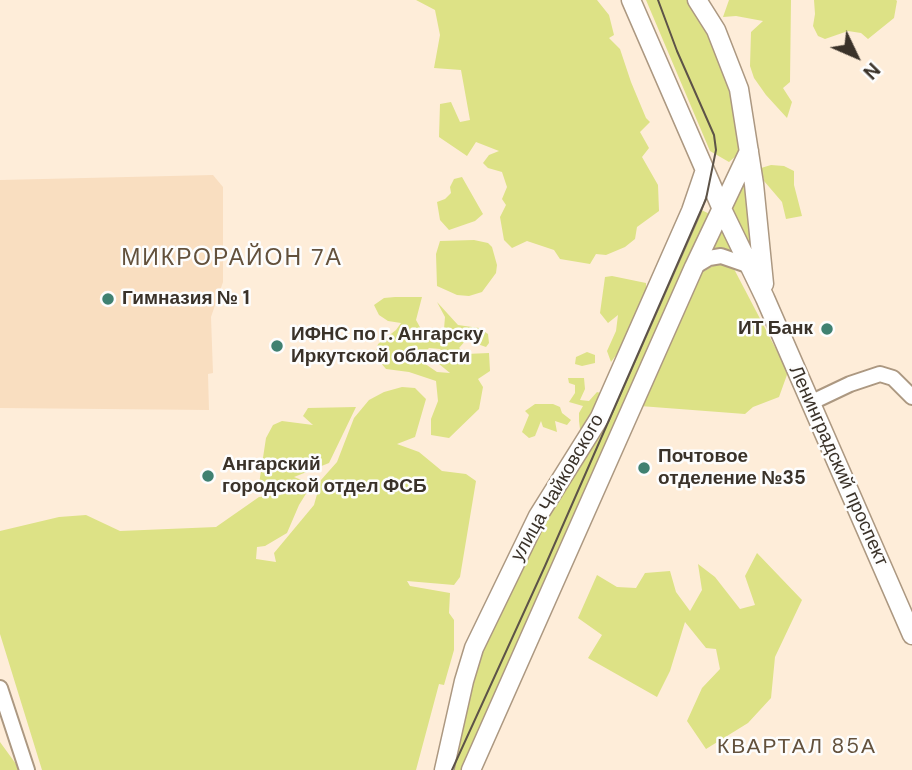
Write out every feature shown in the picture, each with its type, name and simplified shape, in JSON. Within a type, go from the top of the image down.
[{"type":"main road","name":"Ленинградский проспект","points":[[631,0],[912,635]]},
{"type":"main road","name":"Ленинградский проспект","points":[[697,0],[716,30],[739,89],[749,151],[765,298]]},
{"type":"main road","points":[[471,770],[694,267],[749,151]]},
{"type":"main road","name":"улица Чайковского","points":[[444,770],[474,648],[538,516],[600,417],[691,211],[705,170]]},
{"type":"street","points":[[694,267],[709,258],[722,256],[750,266]]},
{"type":"street","points":[[810,403],[850,384],[880,374],[894,378],[912,397]]},
{"type":"street","points":[[0,688],[27,770]]},
{"type":"shaded area","name":"Гимназия № 1","points":[[213,175],[223,187],[223,282],[211,317],[213,373],[208,374],[209,410],[0,408],[0,180]]},
{"type":"green space","points":[[416,0],[597,0],[609,15],[614,35],[609,38],[620,49],[631,82],[650,122],[640,132],[649,148],[642,157],[658,185],[659,211],[637,227],[635,239],[625,247],[606,255],[596,254],[590,264],[560,259],[554,250],[527,241],[512,248],[504,240],[500,217],[506,205],[502,199],[507,187],[502,172],[488,168],[483,163],[489,155],[499,151],[476,142],[467,156],[439,137],[440,104],[451,102],[460,122],[470,120],[461,70],[434,68],[440,35],[435,10]]},
{"type":"green space","points":[[646,0],[691,0],[704,21],[727,78],[744,149],[729,162],[710,151]]},
{"type":"green space","points":[[729,0],[791,0],[790,82],[783,88],[792,102],[787,118],[766,95],[754,78],[750,66],[751,32],[763,21],[736,16],[723,17]]},
{"type":"green space","points":[[814,0],[897,1],[894,18],[868,39],[861,33],[848,31],[825,39],[818,36],[813,26]]},
{"type":"green space","points":[[771,165],[784,166],[794,171],[794,185],[802,216],[786,219],[782,202],[764,181],[761,168]]},
{"type":"green space","points":[[746,167],[757,270],[728,207]]},
{"type":"green space","points":[[462,177],[483,214],[475,221],[449,230],[440,220],[437,202],[451,193],[450,187],[454,179]]},
{"type":"green space","points":[[699,209],[712,215],[465,770],[450,770],[476,663],[492,626]]},
{"type":"green space","points":[[721,220],[739,254],[721,250],[706,253]]},
{"type":"green space","points":[[474,240],[488,243],[492,247],[497,265],[496,273],[482,292],[469,296],[457,295],[437,286],[436,254],[440,241]]},
{"type":"green space","points":[[718,263],[734,269],[788,372],[779,397],[753,407],[745,414],[640,406],[696,276]]},
{"type":"green space","points":[[605,277],[646,283],[646,293],[622,347],[611,362],[607,351],[616,331],[618,315],[608,323],[600,313]]},
{"type":"green space","points":[[422,297],[416,320],[421,329],[427,332],[444,329],[445,317],[437,302],[458,325],[479,328],[488,334],[489,343],[486,347],[466,340],[459,348],[466,354],[489,353],[490,371],[478,379],[483,387],[479,409],[449,438],[431,435],[431,419],[438,401],[436,381],[409,372],[386,369],[375,356],[378,344],[401,323],[388,321],[379,315],[374,305],[384,298]],"holes":[[[429,348],[440,349],[446,356],[439,364],[450,373],[437,372],[418,359]]]},
{"type":"green space","points":[[587,352],[595,355],[595,363],[582,366],[575,364],[576,357]]},
{"type":"green space","points":[[568,378],[584,378],[585,389],[580,400],[589,401],[597,392],[604,394],[585,428],[580,429],[579,421],[583,406],[569,402],[575,393],[575,385],[569,383]]},
{"type":"green space","points":[[402,387],[415,388],[426,399],[415,437],[397,444],[419,452],[442,471],[466,474],[476,481],[460,577],[454,585],[407,581],[410,586],[450,593],[449,613],[454,620],[454,650],[444,685],[439,684],[416,770],[42,770],[0,634],[0,531],[59,517],[86,515],[120,531],[216,527],[259,497],[281,495],[280,492],[259,484],[266,438],[273,425],[282,421],[313,425],[303,416],[308,408],[356,407],[329,463],[294,477],[312,484],[287,533],[265,546],[257,547],[256,559],[276,562],[274,553],[314,505],[321,480],[337,462],[354,418],[369,400]]},
{"type":"green space","points":[[535,404],[553,404],[560,407],[562,413],[571,420],[567,425],[555,421],[557,432],[543,427],[541,421],[535,436],[529,438],[522,432],[529,415],[525,411]]},
{"type":"green space","points":[[757,553],[802,600],[775,657],[771,698],[748,723],[706,749],[687,721],[702,688],[720,669],[716,649],[706,648],[685,622],[670,671],[657,697],[588,658],[602,635],[578,618],[597,575],[617,587],[636,588],[645,573],[670,571],[676,592],[690,611],[702,590],[698,564],[715,577],[740,609],[755,605],[745,576]]},
{"type":"green space","points":[[0,742],[16,764],[18,770],[0,770]]},
{"type":"tram line","points":[[452,770],[706,199],[716,150],[714,135],[658,0]]},
{"type":"place","name":"Гимназия № 1","points":[[108,299]]},
{"type":"place","name":"ИТ Банк","points":[[827,329]]},
{"type":"place","name":"ИФНС по г. Ангарску Иркутской области","points":[[277,346]]},
{"type":"place","name":"Почтовое отделение №35","points":[[644,468]]},
{"type":"place","name":"Ангарский городской отдел ФСБ","points":[[208,476]]},
{"type":"district","name":"МИКРОРАЙОН 7А","points":[[232,259]]},
{"type":"district","name":"КВАРТАЛ 85А","points":[[797,747]]}]
